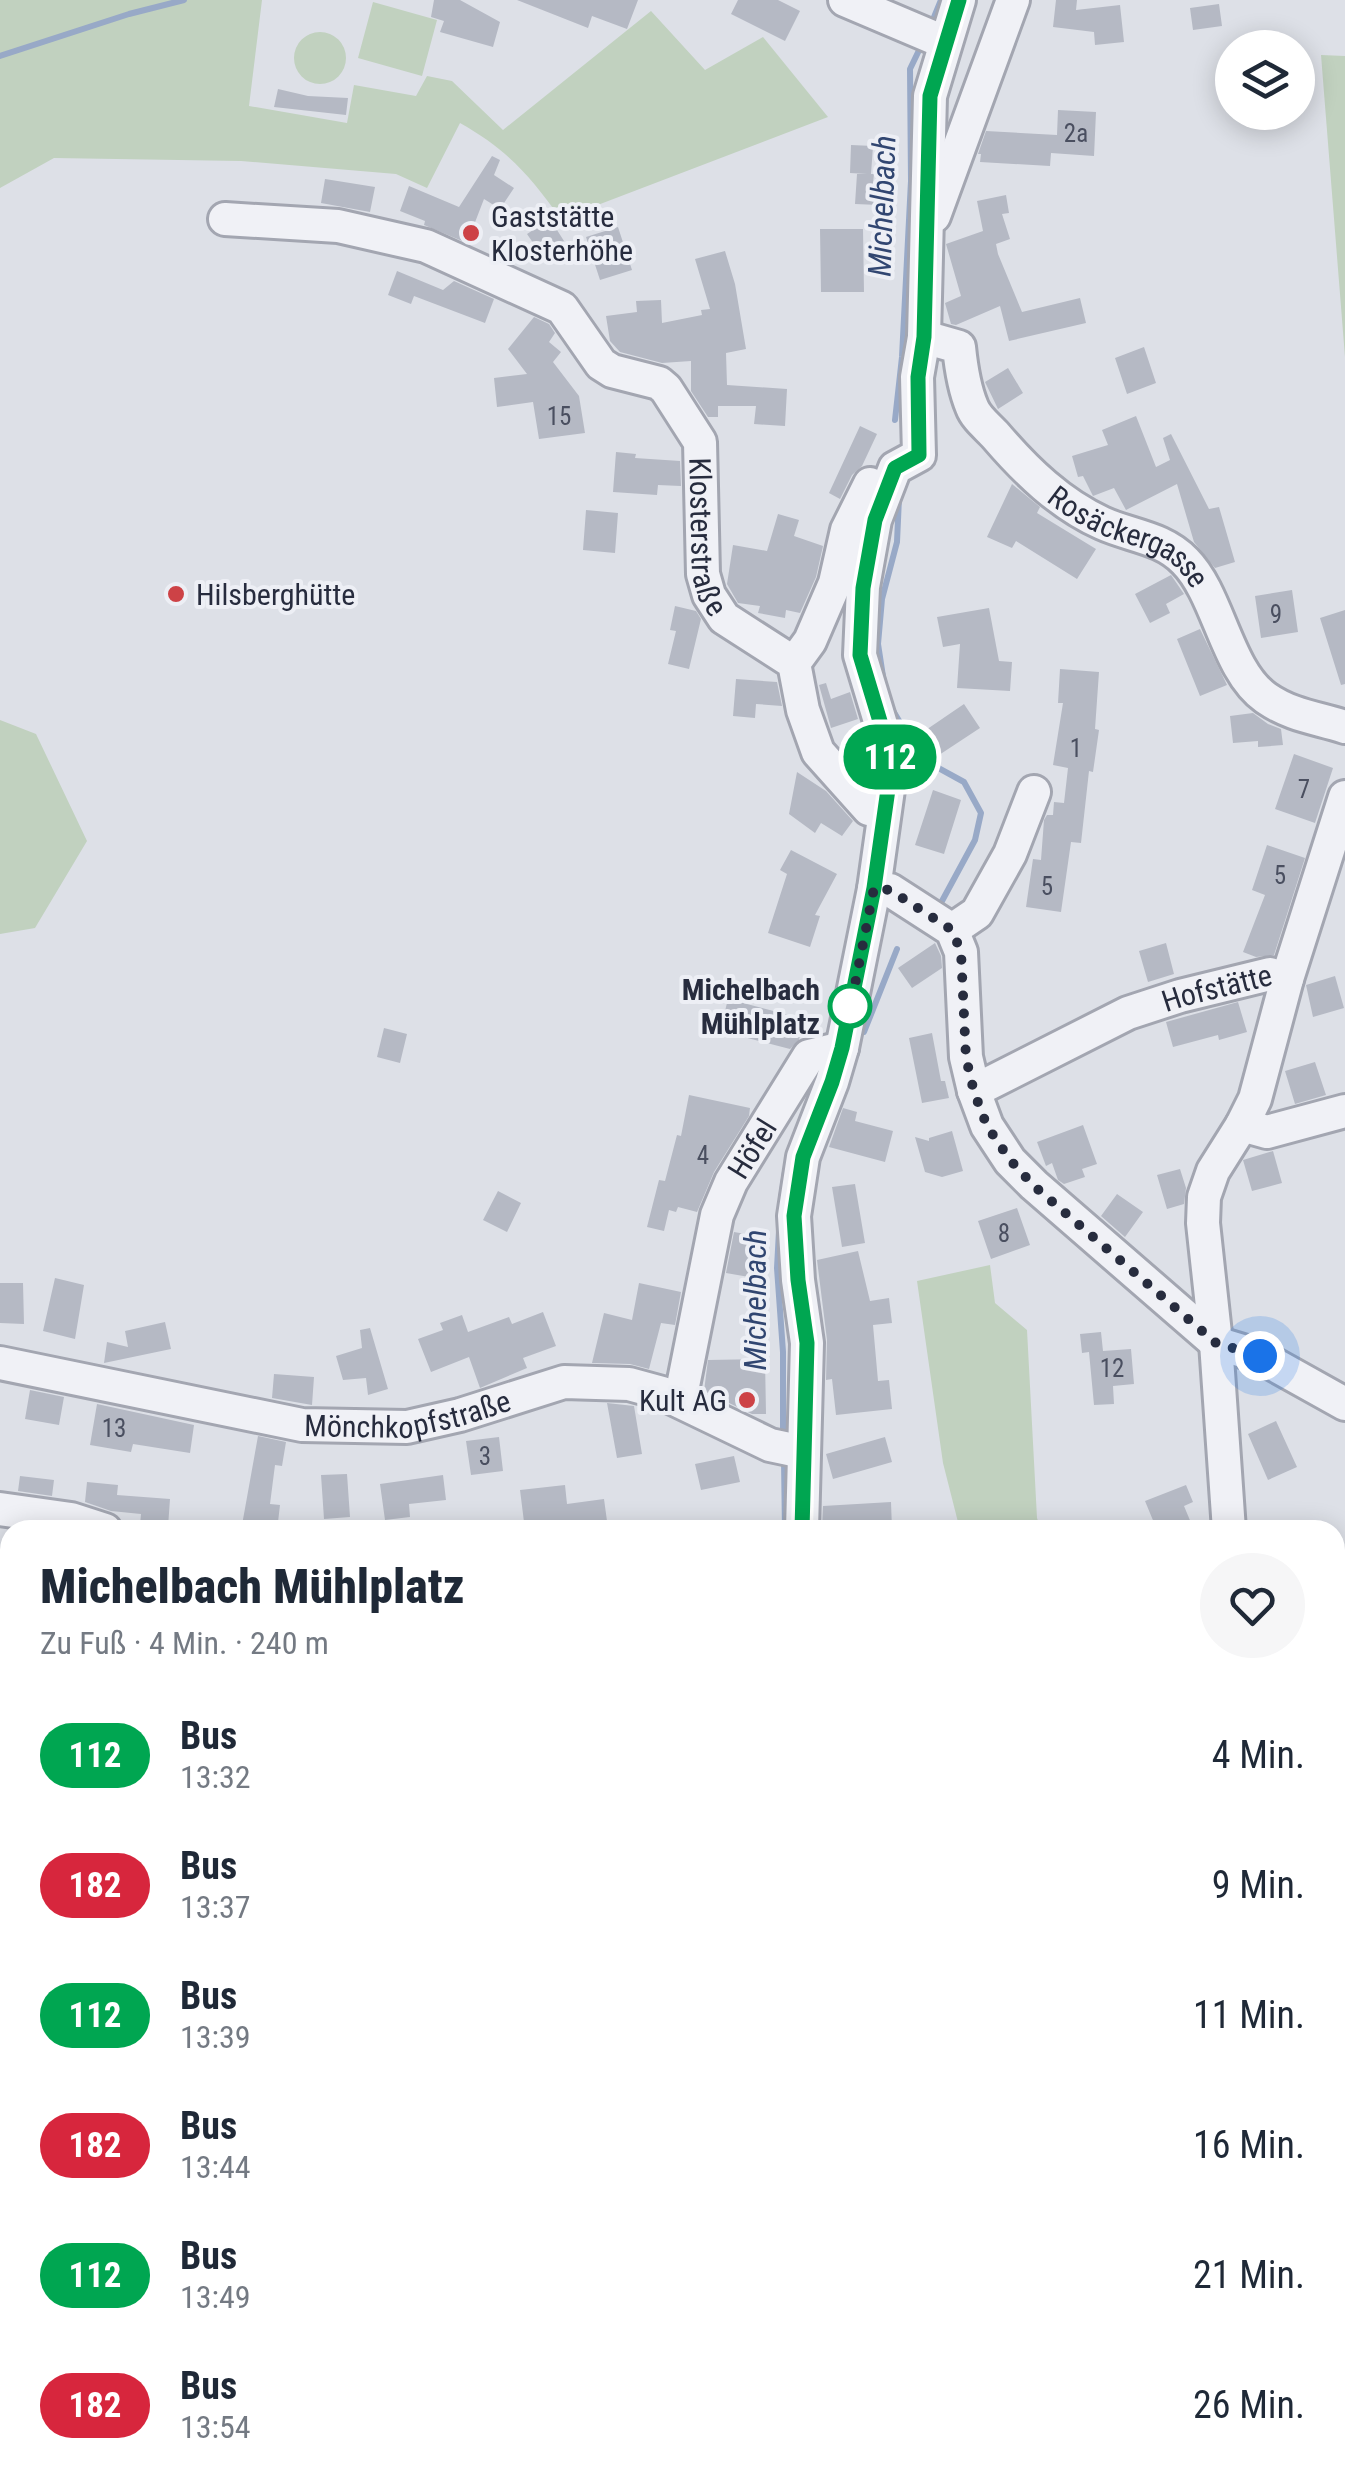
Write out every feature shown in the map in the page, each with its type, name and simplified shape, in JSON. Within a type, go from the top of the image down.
[{"type":"street","points":[[845,0],[930,37]]},
{"type":"street","points":[[800,1520],[788,1449],[807,1343],[794,1216],[803,1157],[842,1048],[874,888],[892,761],[860,655],[863,588],[875,520],[887,486],[895,468],[919,455],[918,377],[924,337],[930,37],[959,0]]},
{"type":"street","points":[[924,221],[935,216],[1013,0]]},
{"type":"street","name":"Klosterstraße","points":[[225,219],[338,226],[426,246],[562,308],[601,364],[659,383],[700,442],[703,574],[708,596],[724,618],[794,663]]},
{"type":"street","name":"Rosäckergasse","points":[[924,337],[959,347],[973,410],[1036,478],[1066,503],[1105,524],[1146,536],[1185,560],[1209,597],[1233,656],[1264,697],[1309,720],[1345,727]]},
{"type":"street","points":[[884,812],[869,809],[818,752],[802,710],[794,663],[810,640],[835,583],[847,530],[863,498],[871,483],[887,486]]},
{"type":"street","points":[[952,930],[977,913],[1010,854],[1034,792]]},
{"type":"street","name":"Hofstätte","points":[[974,1092],[1128,1013],[1270,974],[1286,978],[1345,798]]},
{"type":"street","points":[[874,888],[890,890],[952,930],[961,952],[966,1058],[974,1092],[987,1126],[1010,1160],[1034,1186],[1216,1343],[1260,1356],[1345,1404]]},
{"type":"street","points":[[1229,1520],[1202,1222],[1204,1197],[1213,1172],[1242,1126],[1260,1082],[1286,978]]},
{"type":"street","name":"Höfel","points":[[680,1401],[716,1215],[731,1182],[808,1056],[842,1048]]},
{"type":"street","points":[[1242,1126],[1267,1132],[1345,1111]]},
{"type":"street","name":"Mönchkopfstraße","points":[[0,1363],[302,1425],[408,1427],[564,1382],[630,1384],[680,1401],[788,1449]]},
{"type":"street","points":[[0,1509],[74,1520]]},
{"type":"green space","points":[[0,0],[262,0],[249,106],[347,123],[354,85],[416,96],[427,76],[452,81],[503,130],[651,11],[705,70],[763,37],[828,117],[561,219],[517,165],[460,123],[427,188],[396,174],[241,161],[54,158],[0,188]]},
{"type":"green space","points":[[373,2],[437,20],[422,76],[358,58]]},
{"type":"green space","points":[[320,32],[338,40],[346,58],[338,76],[320,84],[302,76],[294,58],[302,40]]},
{"type":"green space","points":[[1321,55],[1345,56],[1345,357]]},
{"type":"green space","points":[[0,720],[36,734],[87,841],[35,928],[0,934]]},
{"type":"green space","points":[[990,1265],[995,1303],[1027,1330],[1038,1520],[957,1520],[943,1463],[917,1281]]},
{"type":"building","points":[[434,0],[460,0],[500,22],[493,47],[440,32],[444,21],[431,17]]},
{"type":"building","points":[[517,0],[638,0],[627,29],[592,16],[588,28]]},
{"type":"building","points":[[738,0],[778,0],[800,11],[785,41],[731,14]]},
{"type":"building","points":[[1056,0],[1077,0],[1076,10],[1120,5],[1124,42],[1095,45],[1094,32],[1053,27]]},
{"type":"building","points":[[1219,4],[1222,26],[1193,30],[1190,8]]},
{"type":"building","points":[[278,89],[308,96],[348,98],[346,115],[274,107]]},
{"type":"building","points":[[1058,110],[1096,112],[1094,156],[1051,153],[1050,166],[980,162],[978,154],[986,131],[1057,135]]},
{"type":"building","points":[[851,145],[873,146],[871,174],[873,183],[881,184],[879,205],[855,204],[857,174],[867,174],[850,173]]},
{"type":"building","points":[[492,156],[500,160],[494,175],[514,188],[500,209],[484,199],[467,243],[400,211],[409,186],[459,207]]},
{"type":"building","points":[[325,179],[375,187],[370,212],[321,203]]},
{"type":"building","points":[[1006,195],[1009,213],[1002,214],[1010,239],[996,244],[1022,312],[1080,298],[1086,323],[1009,341],[1000,306],[951,324],[945,303],[961,296],[946,244],[983,231],[977,201]]},
{"type":"building","points":[[550,219],[564,241],[542,256],[527,234]]},
{"type":"building","points":[[618,227],[632,270],[600,280],[586,237]]},
{"type":"building","points":[[820,229],[863,229],[864,292],[821,292]]},
{"type":"building","points":[[725,251],[746,349],[726,353],[727,385],[787,389],[785,426],[754,424],[756,406],[718,406],[718,417],[708,417],[691,391],[691,361],[662,363],[620,352],[610,341],[606,316],[637,312],[636,301],[661,300],[662,323],[702,315],[701,310],[710,309],[695,259]]},
{"type":"building","points":[[397,271],[443,290],[454,281],[494,299],[485,323],[414,296],[411,304],[388,295]]},
{"type":"building","points":[[534,317],[549,324],[555,333],[549,342],[561,352],[553,362],[579,396],[585,433],[539,439],[533,402],[497,407],[494,378],[527,374],[508,349]]},
{"type":"building","points":[[1144,347],[1156,383],[1127,394],[1115,358]]},
{"type":"building","points":[[1008,368],[1023,393],[998,409],[985,382]]},
{"type":"building","points":[[1136,416],[1156,467],[1170,460],[1163,438],[1171,434],[1209,509],[1219,507],[1235,562],[1215,568],[1194,542],[1177,484],[1126,510],[1114,488],[1093,496],[1083,476],[1078,477],[1072,456],[1108,445],[1102,430]]},
{"type":"building","points":[[860,426],[877,434],[840,499],[829,493]]},
{"type":"building","points":[[616,452],[636,454],[635,458],[680,461],[681,486],[658,485],[657,495],[613,492]]},
{"type":"building","points":[[1012,484],[1040,507],[1037,513],[1096,549],[1077,579],[1016,541],[1012,548],[987,537]]},
{"type":"building","points":[[586,510],[618,513],[615,553],[583,550]]},
{"type":"building","points":[[778,514],[799,520],[794,536],[823,546],[816,577],[800,613],[786,610],[785,618],[758,613],[760,606],[738,603],[727,584],[733,545],[767,551]]},
{"type":"building","points":[[1171,575],[1184,594],[1166,604],[1170,613],[1150,623],[1135,594]]},
{"type":"building","points":[[1292,590],[1298,632],[1261,638],[1255,596]]},
{"type":"building","points":[[675,606],[696,611],[701,619],[689,669],[668,664],[676,631],[670,630]]},
{"type":"building","points":[[989,608],[999,661],[1012,662],[1010,691],[957,688],[960,644],[943,647],[937,617]]},
{"type":"building","points":[[1345,610],[1345,684],[1341,685],[1320,618]]},
{"type":"building","points":[[1200,629],[1227,685],[1200,696],[1177,639]]},
{"type":"building","points":[[1060,669],[1099,672],[1095,729],[1099,730],[1093,772],[1089,771],[1081,843],[1071,842],[1061,912],[1026,907],[1033,859],[1041,860],[1044,820],[1053,815],[1054,802],[1064,803],[1068,768],[1053,765],[1063,703],[1058,703]]},
{"type":"building","points":[[736,679],[777,682],[782,706],[756,704],[755,718],[733,716]]},
{"type":"building","points":[[826,683],[831,699],[850,692],[858,719],[831,728],[819,685]]},
{"type":"building","points":[[964,704],[980,728],[936,757],[920,734]]},
{"type":"building","points":[[1253,713],[1281,729],[1283,745],[1233,743],[1230,716]]},
{"type":"building","points":[[1294,754],[1333,768],[1315,823],[1275,809]]},
{"type":"building","points":[[797,772],[826,791],[853,821],[842,836],[821,823],[815,833],[789,814]]},
{"type":"building","points":[[933,790],[961,800],[944,854],[915,845]]},
{"type":"building","points":[[1267,845],[1305,858],[1274,955],[1256,957],[1243,952],[1265,895],[1252,890]]},
{"type":"building","points":[[791,850],[837,874],[815,915],[820,916],[810,947],[768,933],[787,874],[780,870]]},
{"type":"building","points":[[935,943],[942,968],[912,988],[898,968]]},
{"type":"building","points":[[1166,943],[1174,974],[1148,982],[1139,951]]},
{"type":"building","points":[[1335,976],[1344,1008],[1313,1017],[1306,985]]},
{"type":"building","points":[[728,999],[804,1019],[799,1040],[790,1049],[720,1031]]},
{"type":"building","points":[[1238,1002],[1247,1032],[1173,1047],[1166,1022]]},
{"type":"building","points":[[384,1028],[407,1034],[400,1063],[377,1057]]},
{"type":"building","points":[[932,1033],[941,1081],[945,1081],[949,1098],[922,1103],[909,1038]]},
{"type":"building","points":[[1315,1062],[1326,1095],[1295,1104],[1285,1071]]},
{"type":"building","points":[[689,1095],[750,1108],[749,1116],[714,1172],[697,1212],[678,1207],[676,1212],[669,1210],[664,1231],[647,1227],[659,1180],[665,1181],[677,1135],[681,1136]]},
{"type":"building","points":[[843,1108],[857,1112],[855,1121],[893,1131],[885,1162],[829,1147]]},
{"type":"building","points":[[1083,1125],[1097,1164],[1082,1169],[1085,1177],[1064,1184],[1058,1180],[1052,1163],[1046,1166],[1037,1142]]},
{"type":"building","points":[[952,1131],[963,1171],[942,1177],[925,1172],[915,1137],[929,1141]]},
{"type":"building","points":[[1273,1151],[1282,1183],[1252,1191],[1243,1160]]},
{"type":"building","points":[[1180,1169],[1186,1188],[1184,1204],[1167,1209],[1157,1175]]},
{"type":"building","points":[[855,1184],[865,1243],[842,1247],[832,1187]]},
{"type":"building","points":[[498,1191],[521,1203],[507,1232],[483,1220]]},
{"type":"building","points":[[1117,1194],[1143,1212],[1125,1237],[1101,1216]]},
{"type":"building","points":[[1017,1208],[1030,1245],[991,1259],[978,1221]]},
{"type":"building","points":[[734,1232],[757,1236],[749,1277],[726,1273]]},
{"type":"building","points":[[858,1251],[870,1301],[889,1298],[892,1323],[873,1325],[878,1381],[889,1380],[892,1409],[836,1415],[832,1379],[826,1380],[827,1340],[817,1260]]},
{"type":"building","points":[[55,1278],[84,1285],[75,1339],[43,1331]]},
{"type":"building","points":[[0,1283],[23,1283],[24,1324],[0,1323]]},
{"type":"building","points":[[639,1283],[681,1292],[675,1325],[661,1323],[649,1369],[592,1363],[604,1313],[632,1320]]},
{"type":"building","points":[[543,1312],[556,1346],[523,1358],[527,1368],[480,1388],[469,1357],[431,1372],[418,1339],[443,1330],[440,1323],[462,1315],[468,1332],[509,1317],[512,1324]]},
{"type":"building","points":[[165,1322],[171,1349],[104,1363],[107,1342],[128,1347],[125,1331]]},
{"type":"building","points":[[370,1328],[388,1389],[368,1395],[366,1378],[343,1380],[336,1356],[362,1348],[360,1330]]},
{"type":"building","points":[[1101,1332],[1103,1351],[1131,1349],[1134,1384],[1113,1386],[1114,1404],[1094,1405],[1089,1352],[1082,1353],[1080,1334]]},
{"type":"building","points":[[765,1359],[766,1414],[752,1414],[704,1391],[708,1360]]},
{"type":"building","points":[[274,1374],[314,1377],[312,1405],[272,1398]]},
{"type":"building","points":[[30,1390],[64,1397],[59,1425],[25,1419]]},
{"type":"building","points":[[607,1403],[634,1406],[642,1454],[617,1458]]},
{"type":"building","points":[[97,1404],[194,1425],[190,1453],[133,1444],[131,1452],[90,1445]]},
{"type":"building","points":[[1276,1421],[1297,1467],[1268,1480],[1248,1434]]},
{"type":"building","points":[[258,1436],[286,1442],[282,1466],[275,1465],[270,1504],[280,1505],[278,1520],[243,1520]]},
{"type":"building","points":[[499,1437],[503,1471],[471,1475],[466,1441]]},
{"type":"building","points":[[885,1437],[892,1462],[833,1479],[826,1454]]},
{"type":"building","points":[[734,1456],[740,1482],[701,1490],[695,1464]]},
{"type":"building","points":[[347,1474],[350,1517],[324,1519],[321,1475]]},
{"type":"building","points":[[443,1475],[446,1500],[409,1504],[410,1517],[385,1520],[380,1484]]},
{"type":"building","points":[[20,1476],[54,1480],[52,1496],[18,1491]]},
{"type":"building","points":[[87,1482],[118,1485],[117,1495],[170,1499],[168,1520],[140,1520],[141,1514],[111,1511],[85,1502]]},
{"type":"building","points":[[565,1485],[567,1504],[604,1499],[607,1520],[524,1520],[520,1490]]},
{"type":"building","points":[[1186,1485],[1193,1502],[1184,1506],[1190,1520],[1153,1520],[1145,1501]]},
{"type":"building","points":[[891,1502],[892,1520],[822,1520],[823,1506]]},
{"type":"waterway","points":[[0,56],[184,0]]},
{"type":"waterway","name":"Michelbach","points":[[930,27],[941,0]]},
{"type":"waterway","name":"Michelbach","points":[[895,420],[911,181],[910,69],[923,42]]},
{"type":"waterway","name":"Michelbach","points":[[884,683],[878,644],[882,599],[897,542],[899,498]]},
{"type":"waterway","name":"Michelbach","points":[[892,709],[922,759],[964,782],[981,813],[975,840],[942,901]]},
{"type":"waterway","name":"Michelbach","points":[[864,1032],[897,949]]},
{"type":"waterway","name":"Michelbach","points":[[781,1199],[785,1172]]},
{"type":"waterway","name":"Michelbach","points":[[779,1231],[783,1438]]},
{"type":"waterway","name":"Michelbach","points":[[784,1461],[785,1520]]},
{"type":"bus line","name":"112","points":[[802,1520],[807,1343],[794,1216],[803,1157],[842,1048],[874,888],[892,761],[860,655],[863,588],[875,520],[895,468],[919,455],[918,377],[924,337],[930,96],[959,0]]},
{"type":"place","name":"Gaststätte Klosterhöhe","points":[[471,233]]},
{"type":"place","name":"Hilsberghütte","points":[[176,594]]},
{"type":"place","name":"Michelbach Mühlplatz","points":[[850,1006]]},
{"type":"place","name":"Kult AG","points":[[747,1400]]},
{"type":"route","points":[[850,1006],[848,1020],[874,888],[890,890],[952,930],[961,952],[966,1058],[974,1092],[987,1126],[1010,1160],[1034,1186],[1216,1343],[1260,1356]]}]
